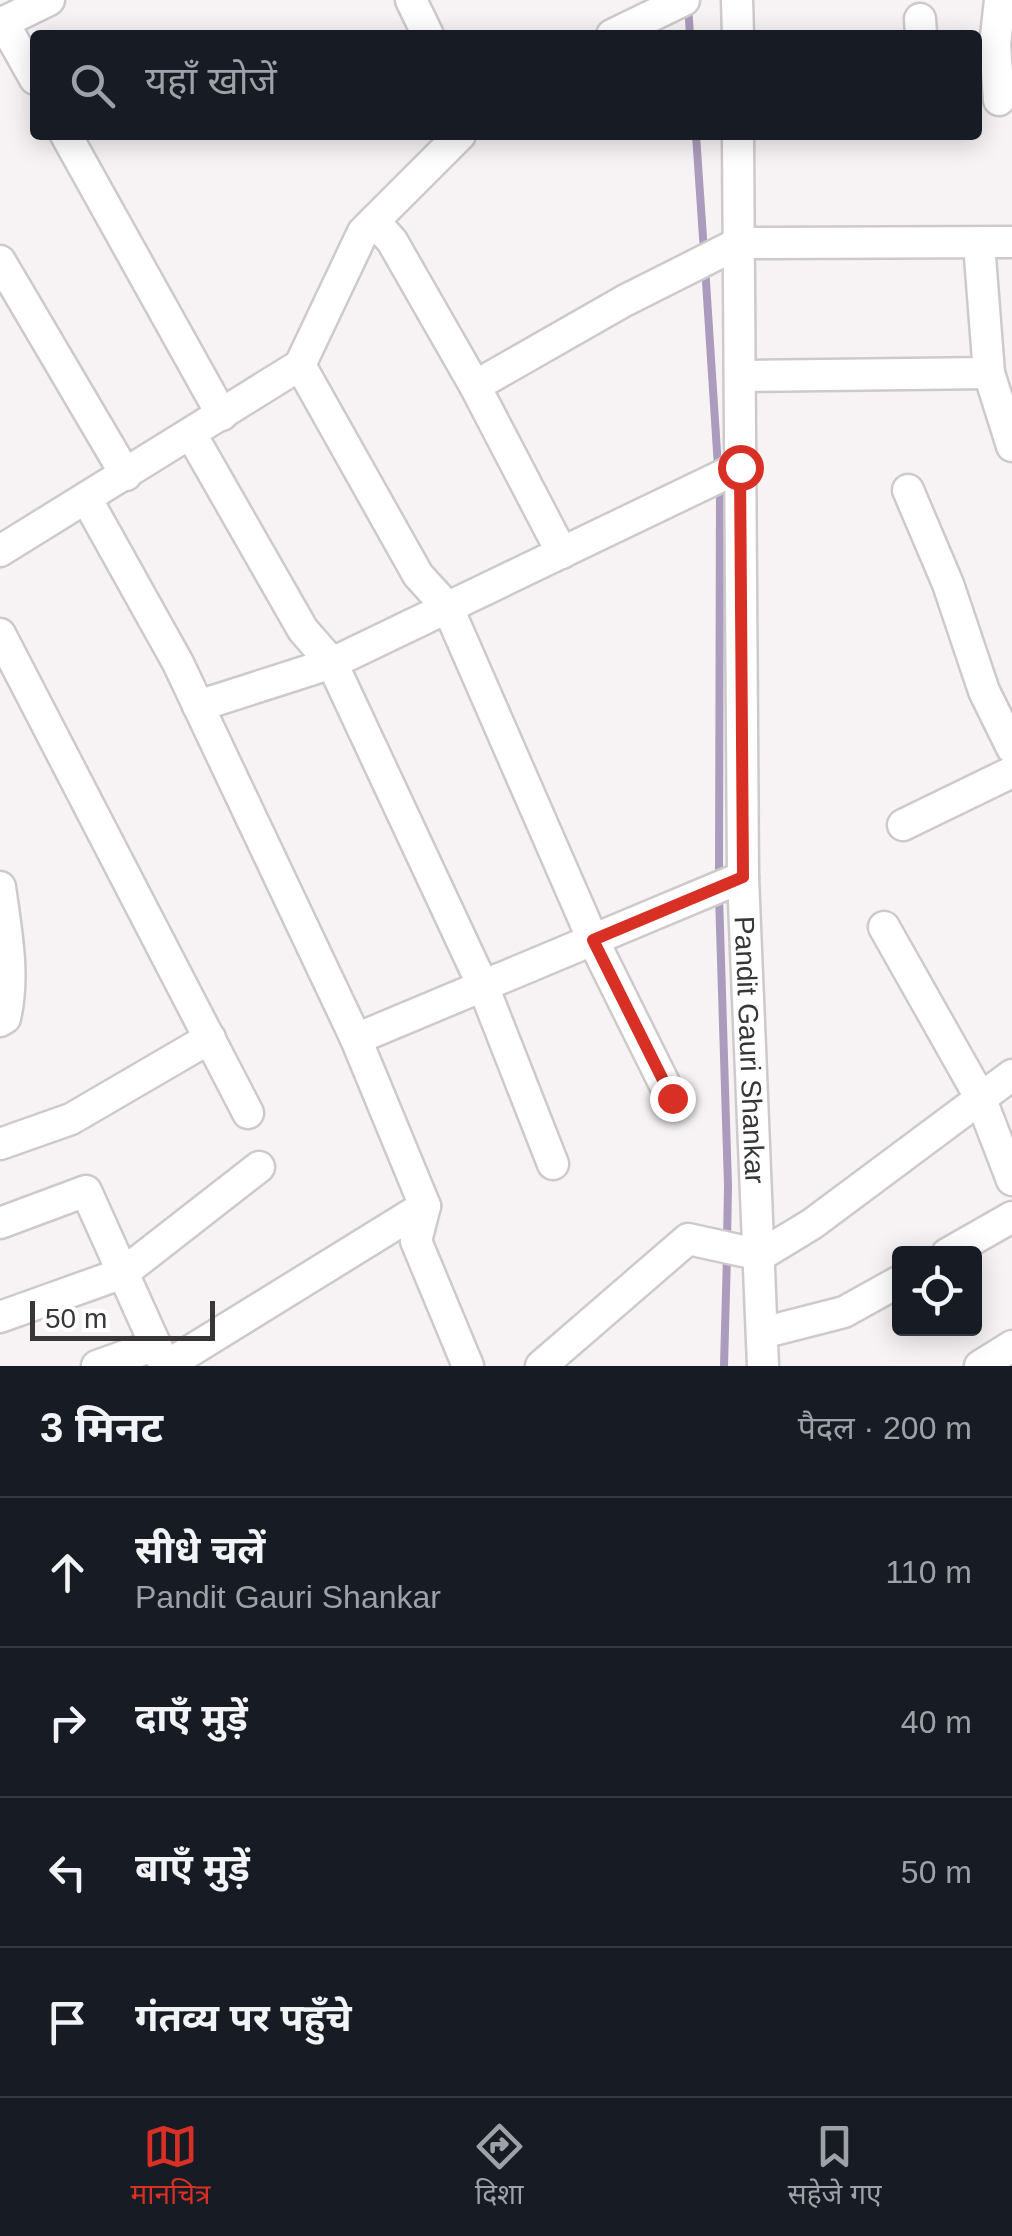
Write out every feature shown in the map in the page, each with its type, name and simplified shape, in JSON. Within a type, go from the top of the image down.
[{"type":"street","points":[[30,71],[2,23],[49,0]]},
{"type":"street","points":[[411,0],[426,30]]},
{"type":"street","points":[[622,30],[684,0]]},
{"type":"street","points":[[738,0],[738,30]]},
{"type":"street","points":[[996,100],[995,45],[1000,0]]},
{"type":"street","points":[[69,140],[222,415]]},
{"type":"street","points":[[0,551],[300,366],[364,232],[455,140]]},
{"type":"street","name":"Pandit Gauri Shankar","points":[[738,140],[743,877],[763,1366]]},
{"type":"street","points":[[374,222],[392,241],[475,386],[562,553]]},
{"type":"street","points":[[475,386],[624,301],[739,243],[1012,242]]},
{"type":"street","points":[[978,244],[989,374],[1012,446]]},
{"type":"street","points":[[0,260],[126,474]]},
{"type":"street","points":[[300,366],[418,575],[448,608],[593,940],[672,1098]]},
{"type":"street","points":[[740,376],[989,374]]},
{"type":"street","points":[[191,434],[303,630],[332,663],[484,986],[553,1164]]},
{"type":"street","points":[[198,706],[332,663],[740,467]]},
{"type":"street","points":[[908,490],[948,584],[984,691],[1012,748]]},
{"type":"street","points":[[86,498],[198,706],[356,1039],[425,1206],[416,1242],[468,1366]]},
{"type":"street","points":[[0,634],[248,1113]]},
{"type":"street","points":[[903,825],[1012,772]]},
{"type":"street","points":[[356,1039],[743,877]]},
{"type":"street","points":[[0,888],[10,968],[8,1006],[5,1018],[0,1020]]},
{"type":"street","points":[[884,928],[980,1097],[1012,1180]]},
{"type":"street","points":[[0,1144],[72,1118],[210,1038]]},
{"type":"street","points":[[541,1366],[688,1239],[760,1255],[812,1224],[1012,1075]]},
{"type":"street","points":[[0,1317],[122,1273],[259,1167]]},
{"type":"street","points":[[0,1223],[86,1190],[162,1359]]},
{"type":"street","points":[[97,1366],[162,1359],[425,1206]]},
{"type":"street","points":[[961,1246],[1012,1217]]},
{"type":"street","points":[[762,1333],[844,1312],[892,1285]]},
{"type":"street","points":[[980,1366],[1012,1346]]},
{"type":"waterway","points":[[688,5],[690,30]]},
{"type":"waterway","points":[[696,140],[704,252]]},
{"type":"waterway","points":[[705,266],[718,467]]},
{"type":"waterway","points":[[719,877],[720,486]]},
{"type":"waterway","points":[[719,896],[727,1242]]},
{"type":"waterway","points":[[724,1366],[727,1256]]},
{"type":"route","points":[[672,1098],[593,940],[743,877],[740,467]]}]
